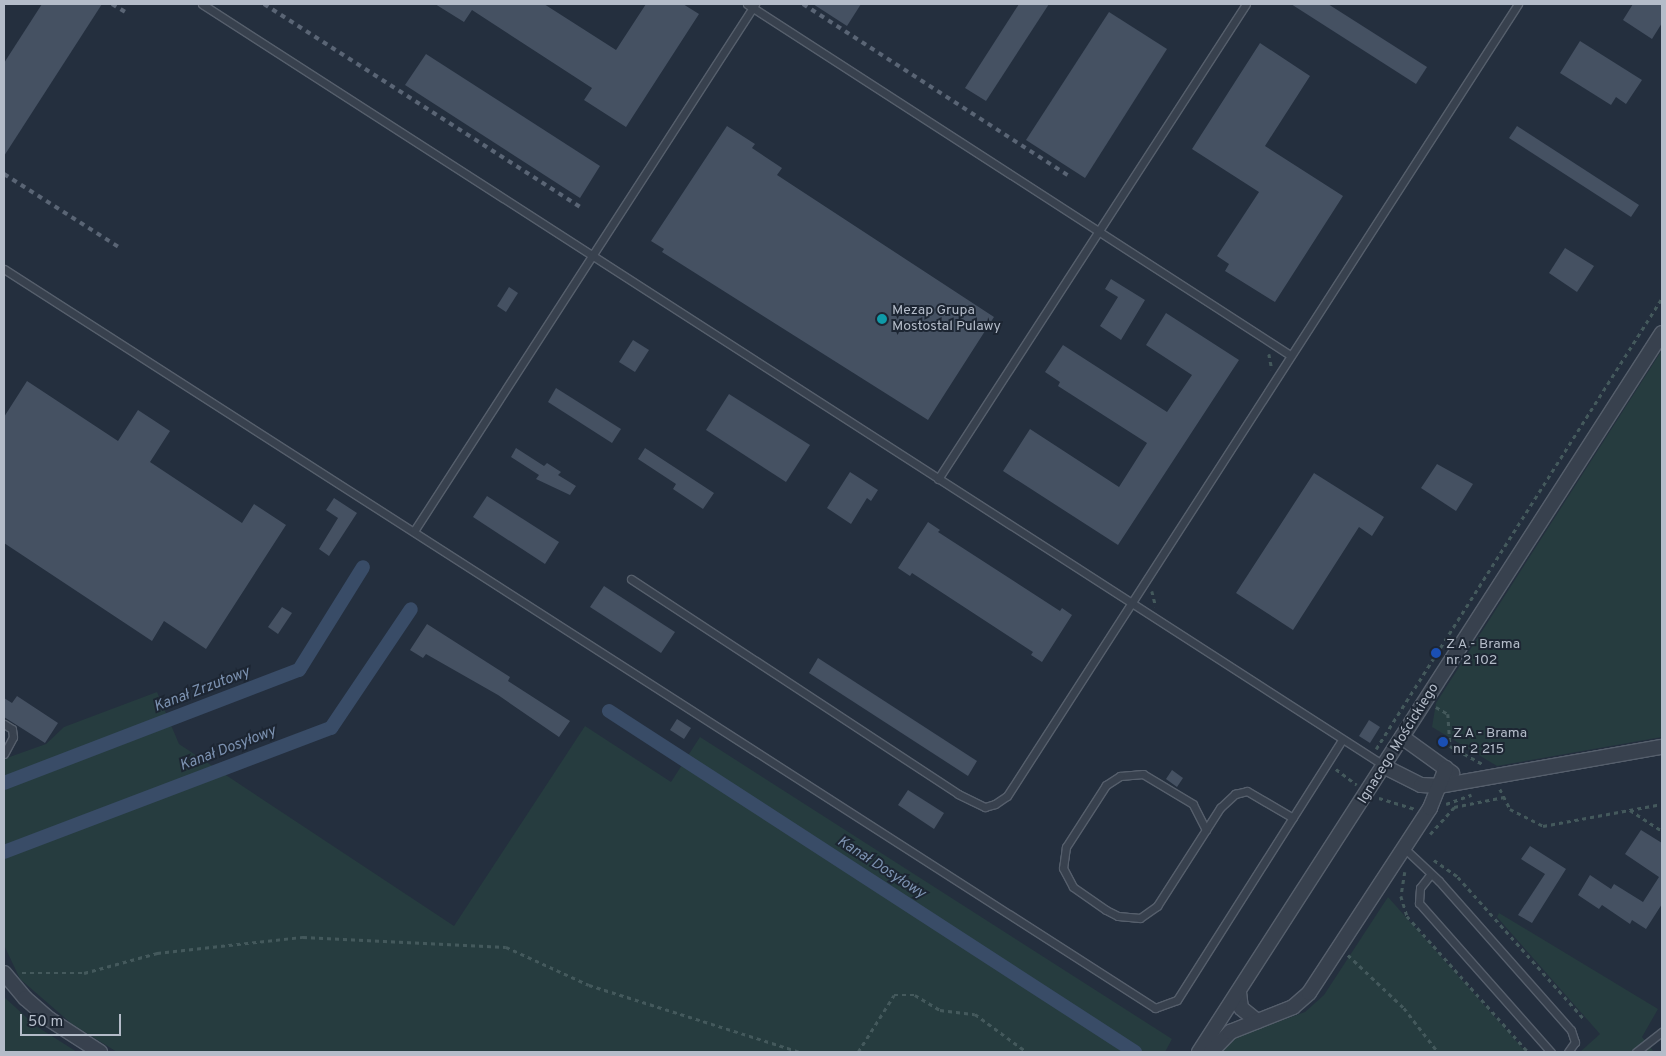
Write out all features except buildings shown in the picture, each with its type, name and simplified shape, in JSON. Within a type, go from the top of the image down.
[{"type":"street","name":"Ignacego Mościckiego","points":[[1199,1052],[1385,767],[1402,737],[1662,333]]},
{"type":"street","points":[[1402,737],[1465,782]]},
{"type":"street","points":[[1385,767],[1421,785],[1440,786],[1662,747]]},
{"type":"street","points":[[1211,1052],[1230,1032],[1302,1000],[1408,851],[1430,808],[1446,768]]},
{"type":"street","points":[[4,973],[24,998],[49,1019],[100,1052]]},
{"type":"street","points":[[1239,992],[1241,1008],[1257,1021]]},
{"type":"lane","points":[[202,4],[1385,767]]},
{"type":"lane","points":[[938,479],[1246,4]]},
{"type":"lane","points":[[631,579],[958,794],[985,807],[1007,796],[1518,4]]},
{"type":"lane","points":[[414,531],[593,256],[752,5],[1290,355]]},
{"type":"lane","points":[[4,269],[1155,1008],[1177,1000],[1342,740]]},
{"type":"lane","points":[[4,724],[12,729],[13,738],[4,754]]},
{"type":"lane","points":[[1206,830],[1199,811],[1185,799],[1142,774],[1120,776],[1106,785],[1066,847],[1063,868],[1073,887],[1106,910],[1118,916],[1140,918],[1157,906],[1206,830],[1220,808],[1235,794],[1247,791],[1293,818]]},
{"type":"lane","points":[[1408,851],[1430,875],[1439,881],[1571,1030],[1575,1042],[1568,1052]]},
{"type":"lane","points":[[1430,875],[1420,888],[1419,903],[1551,1052]]},
{"type":"lane","points":[[1636,1052],[1662,1032]]},
{"type":"path","points":[[1371,757],[1662,298]]},
{"type":"path","points":[[1350,792],[1359,778]]},
{"type":"path","points":[[1498,785],[1510,809],[1543,826],[1662,804]]},
{"type":"path","points":[[1424,834],[1432,834],[1454,807],[1504,797]]},
{"type":"path","points":[[1630,810],[1662,831]]},
{"type":"path","points":[[1408,851],[1401,896],[1407,916],[1528,1052]]},
{"type":"path","points":[[1428,856],[1458,876],[1584,1019]]},
{"type":"path","points":[[4,973],[84,973],[157,953],[303,937],[506,947],[589,985],[800,1052]]},
{"type":"path","points":[[1340,947],[1404,1008],[1438,1052]]},
{"type":"path","points":[[858,1052],[894,995],[915,995],[940,1010],[975,1014],[1027,1052]]},
{"type":"green space","points":[[1662,350],[1662,737],[1497,766],[1432,727],[1436,703]]},
{"type":"green space","points":[[157,692],[179,744],[454,926],[585,726],[671,782],[700,737],[1172,1039],[1165,1052],[117,1052],[72,1024],[20,979],[4,945],[4,759],[46,744],[64,727]]},
{"type":"green space","points":[[1388,897],[1526,1052],[1217,1052],[1231,1039],[1305,1012],[1324,995]]},
{"type":"green space","points":[[1499,913],[1658,1009],[1642,1037],[1654,1052],[1580,1052],[1600,1034],[1497,917]]},
{"type":"green space","points":[[4,997],[36,1026],[77,1052],[4,1052]]},
{"type":"waterway","name":"Kanał Zrzutowy","points":[[4,783],[299,670],[363,567]]},
{"type":"waterway","name":"Kanał Dosyłowy","points":[[4,852],[331,728],[411,609]]},
{"type":"waterway","name":"Kanał Dosyłowy","points":[[609,711],[1135,1052]]},
{"type":"railway","points":[[112,4],[127,13]]},
{"type":"railway","points":[[264,4],[583,209]]},
{"type":"railway","points":[[803,4],[1069,176]]},
{"type":"railway","points":[[4,174],[120,248]]},
{"type":"place","name":"Mezap Grupa Mostostal Pulawy","points":[[882,319]]},
{"type":"place","name":"Z A - Brama nr 2 102","points":[[1436,653]]},
{"type":"place","name":"Z A - Brama nr 2 215","points":[[1443,742]]}]
